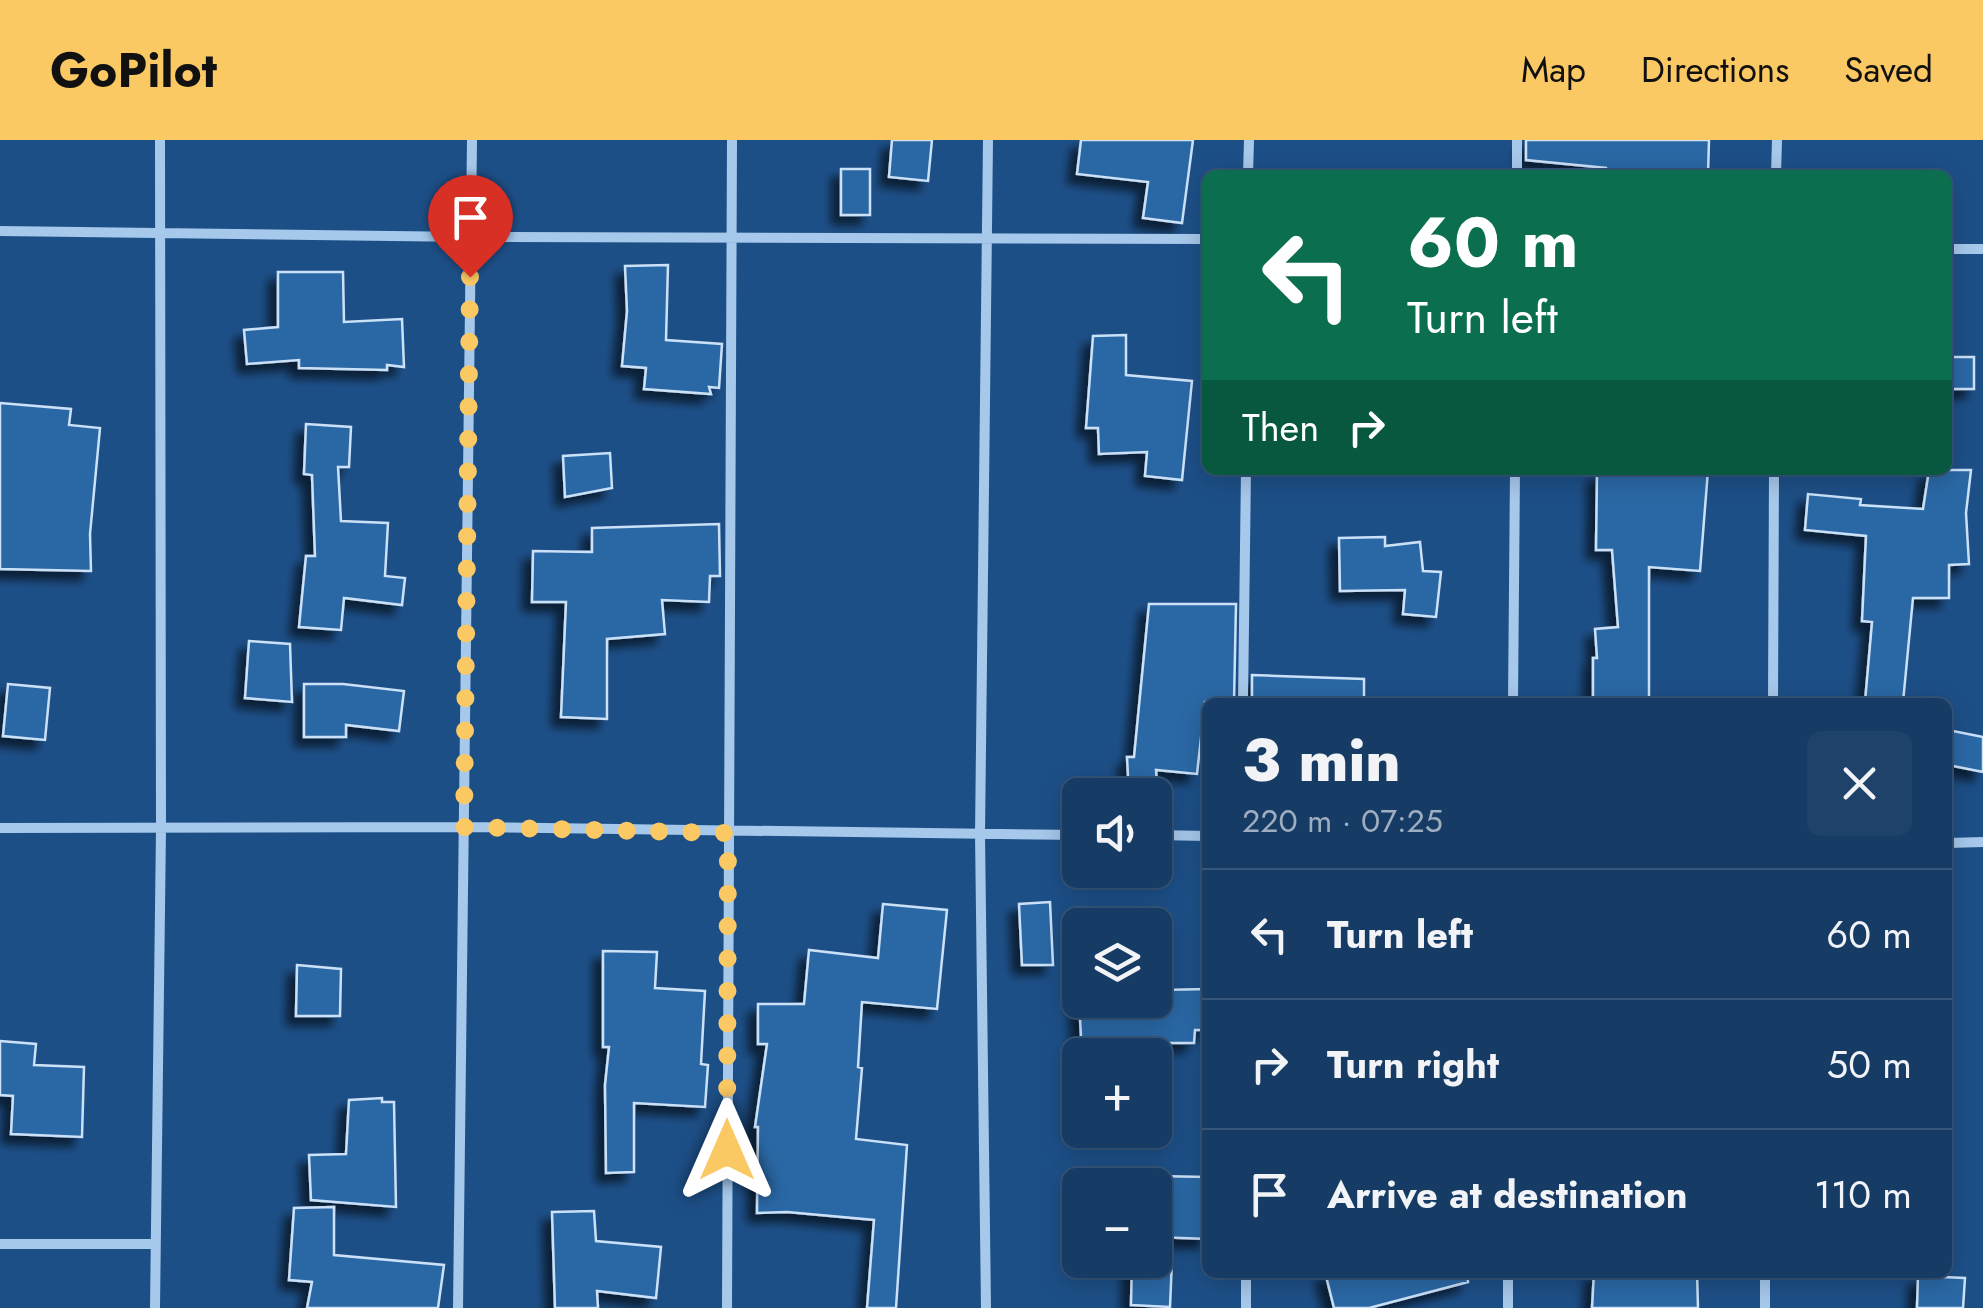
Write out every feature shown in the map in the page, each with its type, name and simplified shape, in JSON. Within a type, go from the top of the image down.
[{"type":"street","points":[[155,1308],[161,830],[160,140]]},
{"type":"street","points":[[458,1308],[472,140]]},
{"type":"street","points":[[727,1308],[732,140]]},
{"type":"street","points":[[986,1308],[980,834],[988,140]]},
{"type":"street","points":[[1248,140],[1248,170]]},
{"type":"street","points":[[1516,170],[1517,140]]},
{"type":"street","points":[[1776,170],[1777,140]]},
{"type":"street","points":[[0,231],[470,238],[1202,239]]},
{"type":"street","points":[[1952,249],[1983,249]]},
{"type":"street","points":[[1244,698],[1246,475]]},
{"type":"street","points":[[1513,698],[1515,475]]},
{"type":"street","points":[[1773,698],[1774,475]]},
{"type":"street","points":[[0,828],[464,827],[1062,835]]},
{"type":"street","points":[[1172,835],[1202,836]]},
{"type":"street","points":[[1952,842],[1983,842]]},
{"type":"street","points":[[0,1244],[155,1244]]},
{"type":"street","points":[[1246,1278],[1246,1308]]},
{"type":"street","points":[[1508,1278],[1508,1308]]},
{"type":"street","points":[[1764,1308],[1765,1278]]},
{"type":"building","points":[[892,140],[932,140],[928,181],[889,177]]},
{"type":"building","points":[[1081,140],[1193,140],[1182,223],[1143,218],[1148,182],[1077,174]]},
{"type":"building","points":[[1526,140],[1709,140],[1708,170],[1606,170],[1526,160]]},
{"type":"building","points":[[841,169],[870,169],[870,215],[841,215]]},
{"type":"building","points":[[668,265],[666,340],[722,344],[719,388],[709,387],[711,394],[644,389],[646,368],[622,366],[627,311],[625,266]]},
{"type":"building","points":[[278,272],[343,272],[344,322],[402,319],[404,367],[299,368],[299,360],[247,364],[244,330],[278,327]]},
{"type":"building","points":[[1126,335],[1126,375],[1192,381],[1182,480],[1145,476],[1147,452],[1099,454],[1098,428],[1086,428],[1093,336]]},
{"type":"building","points":[[1952,357],[1974,357],[1974,389],[1952,389]]},
{"type":"building","points":[[0,403],[71,409],[69,425],[100,428],[90,534],[91,571],[0,569]]},
{"type":"building","points":[[306,424],[351,427],[349,467],[338,467],[341,521],[388,523],[385,576],[405,578],[402,605],[344,598],[341,630],[299,627],[306,556],[315,556],[312,475],[304,474]]},
{"type":"building","points":[[610,453],[612,488],[565,497],[563,456]]},
{"type":"building","points":[[1971,470],[1966,513],[1969,564],[1949,565],[1949,598],[1913,598],[1903,698],[1865,698],[1872,622],[1862,621],[1866,536],[1805,530],[1808,494],[1861,499],[1860,505],[1923,509],[1928,475]]},
{"type":"building","points":[[1597,475],[1708,475],[1700,571],[1649,567],[1649,698],[1593,698],[1595,629],[1618,627],[1612,550],[1596,550]]},
{"type":"building","points":[[719,524],[720,576],[710,576],[709,602],[662,600],[665,634],[607,639],[607,719],[561,717],[566,602],[532,602],[533,551],[592,552],[592,528]]},
{"type":"building","points":[[1385,537],[1385,546],[1420,542],[1423,571],[1441,572],[1436,617],[1403,614],[1405,590],[1340,591],[1339,538]]},
{"type":"building","points":[[1149,604],[1236,604],[1234,698],[1202,698],[1197,774],[1156,770],[1157,778],[1128,778],[1127,757],[1134,757]]},
{"type":"building","points":[[249,641],[290,644],[292,702],[245,698]]},
{"type":"building","points":[[1252,675],[1364,679],[1364,698],[1252,698]]},
{"type":"building","points":[[8,684],[50,688],[45,740],[3,736]]},
{"type":"building","points":[[304,684],[404,691],[399,731],[346,725],[346,737],[304,737]]},
{"type":"building","points":[[1952,731],[1983,737],[1983,772],[1952,766]]},
{"type":"building","points":[[1050,902],[1053,965],[1022,965],[1019,904]]},
{"type":"building","points":[[883,904],[947,910],[937,1009],[862,1002],[856,1139],[907,1145],[896,1308],[867,1308],[874,1220],[757,1213],[755,1127],[767,1044],[758,1044],[758,1004],[804,1004],[809,950],[878,958]]},
{"type":"building","points":[[603,951],[657,952],[655,988],[705,991],[701,1064],[708,1065],[705,1107],[634,1103],[634,1172],[606,1173],[605,1085],[609,1047],[603,1047]]},
{"type":"building","points":[[297,965],[341,969],[340,1016],[296,1016]]},
{"type":"building","points":[[1202,989],[1202,1030],[1195,1030],[1194,1043],[1172,1043],[1172,1038],[1081,1038],[1080,1018],[1172,1018],[1172,990]]},
{"type":"building","points":[[0,1041],[36,1044],[34,1065],[84,1067],[82,1137],[11,1134],[13,1096],[0,1095]]},
{"type":"building","points":[[382,1098],[382,1102],[394,1102],[396,1207],[311,1200],[309,1155],[346,1154],[349,1100]]},
{"type":"building","points":[[1172,1176],[1202,1177],[1202,1239],[1172,1238]]},
{"type":"building","points":[[334,1207],[334,1255],[444,1265],[438,1308],[307,1308],[312,1282],[289,1280],[294,1208]]},
{"type":"building","points":[[594,1211],[596,1241],[661,1247],[656,1298],[597,1291],[598,1308],[555,1308],[552,1212]]},
{"type":"building","points":[[1132,1278],[1171,1278],[1170,1307],[1131,1305]]},
{"type":"building","points":[[1326,1278],[1468,1278],[1468,1282],[1369,1308],[1334,1308]]},
{"type":"building","points":[[1594,1278],[1697,1278],[1698,1308],[1592,1308]]},
{"type":"building","points":[[1918,1278],[1965,1278],[1963,1308],[1917,1308]]},
{"type":"route","points":[[470,277],[464,827],[728,833],[727,1150]]}]
